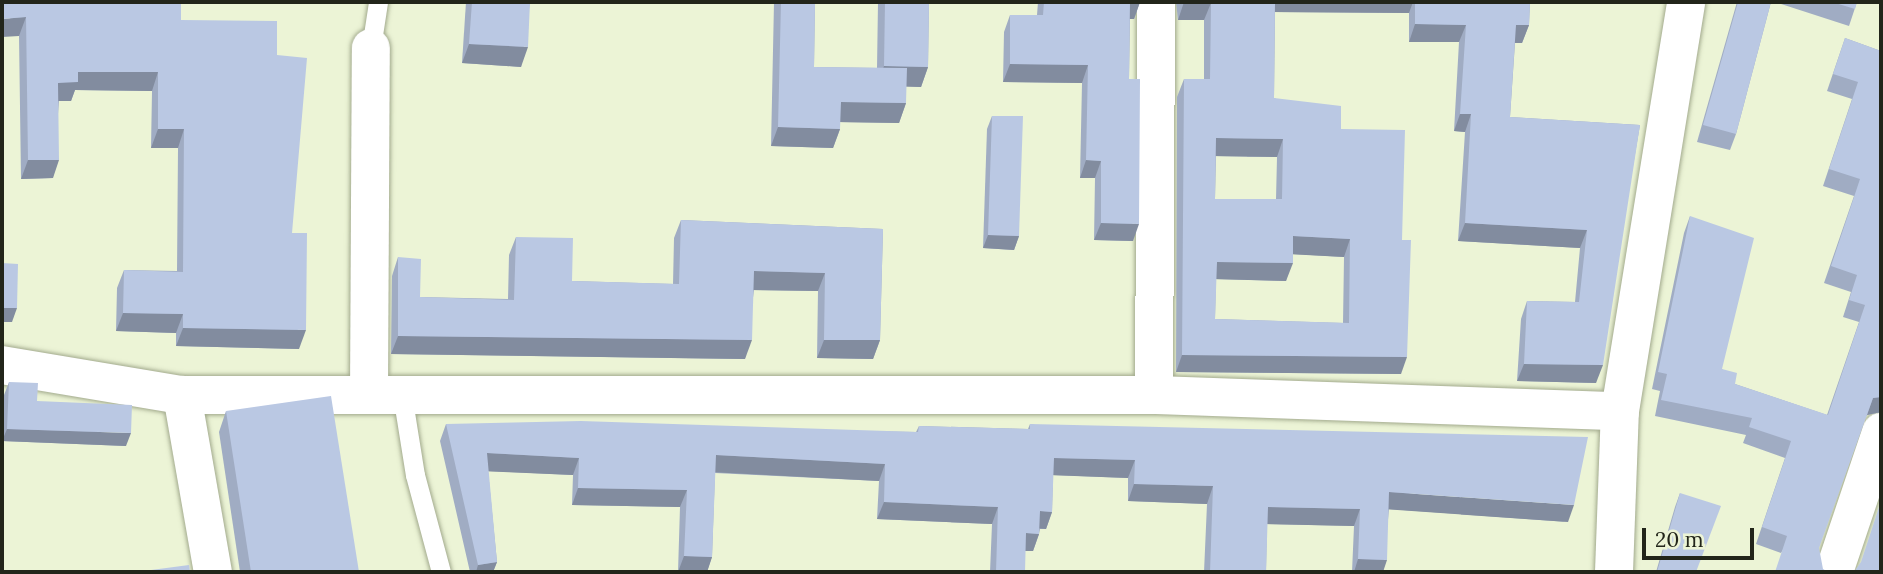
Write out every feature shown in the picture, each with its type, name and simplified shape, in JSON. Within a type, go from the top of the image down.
[{"type":"street","points":[[1154,396],[1156,2]]},
{"type":"street","points":[[1614,572],[1620,411],[1686,2]]},
{"type":"street","points":[[372,48],[386,394]]},
{"type":"street","points":[[2,365],[182,395],[1154,396],[1620,411]]},
{"type":"street","points":[[182,395],[213,572]]},
{"type":"street","points":[[1834,572],[1881,432]]},
{"type":"lane","points":[[372,48],[378,2]]},
{"type":"lane","points":[[386,394],[415,475],[441,572]]},
{"type":"building","points":[[2,2],[181,2],[181,20],[277,21],[277,55],[307,58],[292,233],[307,233],[306,330],[183,328],[183,314],[123,313],[124,270],[183,272],[184,129],[158,129],[158,72],[78,72],[78,82],[58,83],[59,160],[28,160],[26,17],[2,19]]},
{"type":"building","points":[[472,2],[530,2],[528,47],[469,44]]},
{"type":"building","points":[[781,2],[815,2],[814,67],[907,68],[906,103],[841,102],[840,129],[778,127]]},
{"type":"building","points":[[885,2],[929,2],[928,67],[884,66]]},
{"type":"building","points":[[1044,2],[1130,2],[1129,79],[1140,79],[1139,224],[1101,223],[1101,161],[1086,160],[1088,65],[1010,64],[1010,15],[1043,15]]},
{"type":"building","points":[[1184,2],[1275,2],[1274,98],[1341,106],[1341,129],[1405,130],[1402,240],[1411,240],[1407,357],[1182,355],[1184,79],[1210,79],[1211,3]],"holes":[[[1216,138],[1283,139],[1282,199],[1215,199]],[[1293,236],[1350,239],[1349,323],[1215,319],[1217,262],[1293,263]]]},
{"type":"building","points":[[1415,2],[1530,2],[1529,25],[1516,25],[1510,117],[1640,125],[1603,365],[1524,364],[1527,301],[1579,302],[1587,230],[1465,223],[1471,114],[1460,114],[1466,25],[1415,24]]},
{"type":"building","points":[[1738,2],[1771,2],[1736,134],[1703,125]]},
{"type":"building","points":[[1832,2],[1857,2],[1855,9]]},
{"type":"building","points":[[1845,38],[1881,51],[1881,397],[1873,398],[1819,548],[1823,569],[1828,572],[1775,572],[1787,536],[1762,527],[1791,441],[1749,427],[1752,418],[1661,400],[1667,374],[1658,372],[1690,216],[1754,238],[1722,369],[1737,373],[1735,384],[1828,415],[1865,305],[1849,300],[1857,275],[1831,266],[1860,179],[1829,169],[1858,82],[1833,74]]},
{"type":"building","points":[[992,116],[1023,116],[1019,236],[988,235]]},
{"type":"building","points":[[681,220],[883,229],[880,340],[824,340],[825,273],[754,271],[752,340],[398,336],[398,257],[421,259],[420,297],[514,300],[516,237],[573,238],[572,281],[679,284]]},
{"type":"building","points":[[2,263],[18,264],[17,308],[2,308]]},
{"type":"building","points":[[9,382],[38,383],[37,401],[132,405],[131,433],[7,429]]},
{"type":"building","points":[[331,396],[359,572],[251,572],[226,411]]},
{"type":"building","points":[[581,421],[918,432],[919,426],[1030,429],[1030,424],[1588,437],[1574,505],[1389,492],[1387,560],[1358,559],[1360,509],[1268,507],[1266,572],[1210,572],[1213,486],[1134,484],[1135,460],[1054,458],[1052,512],[1040,511],[1039,534],[1026,533],[1025,572],[996,572],[998,507],[884,502],[885,464],[716,455],[712,557],[684,556],[687,490],[578,488],[579,458],[487,453],[497,562],[478,565],[446,424]]},
{"type":"building","points":[[1680,493],[1721,506],[1696,572],[1657,572]]},
{"type":"building","points":[[1881,501],[1881,572],[1854,572],[1861,562]]},
{"type":"building","points":[[189,565],[190,572],[136,572]]}]
